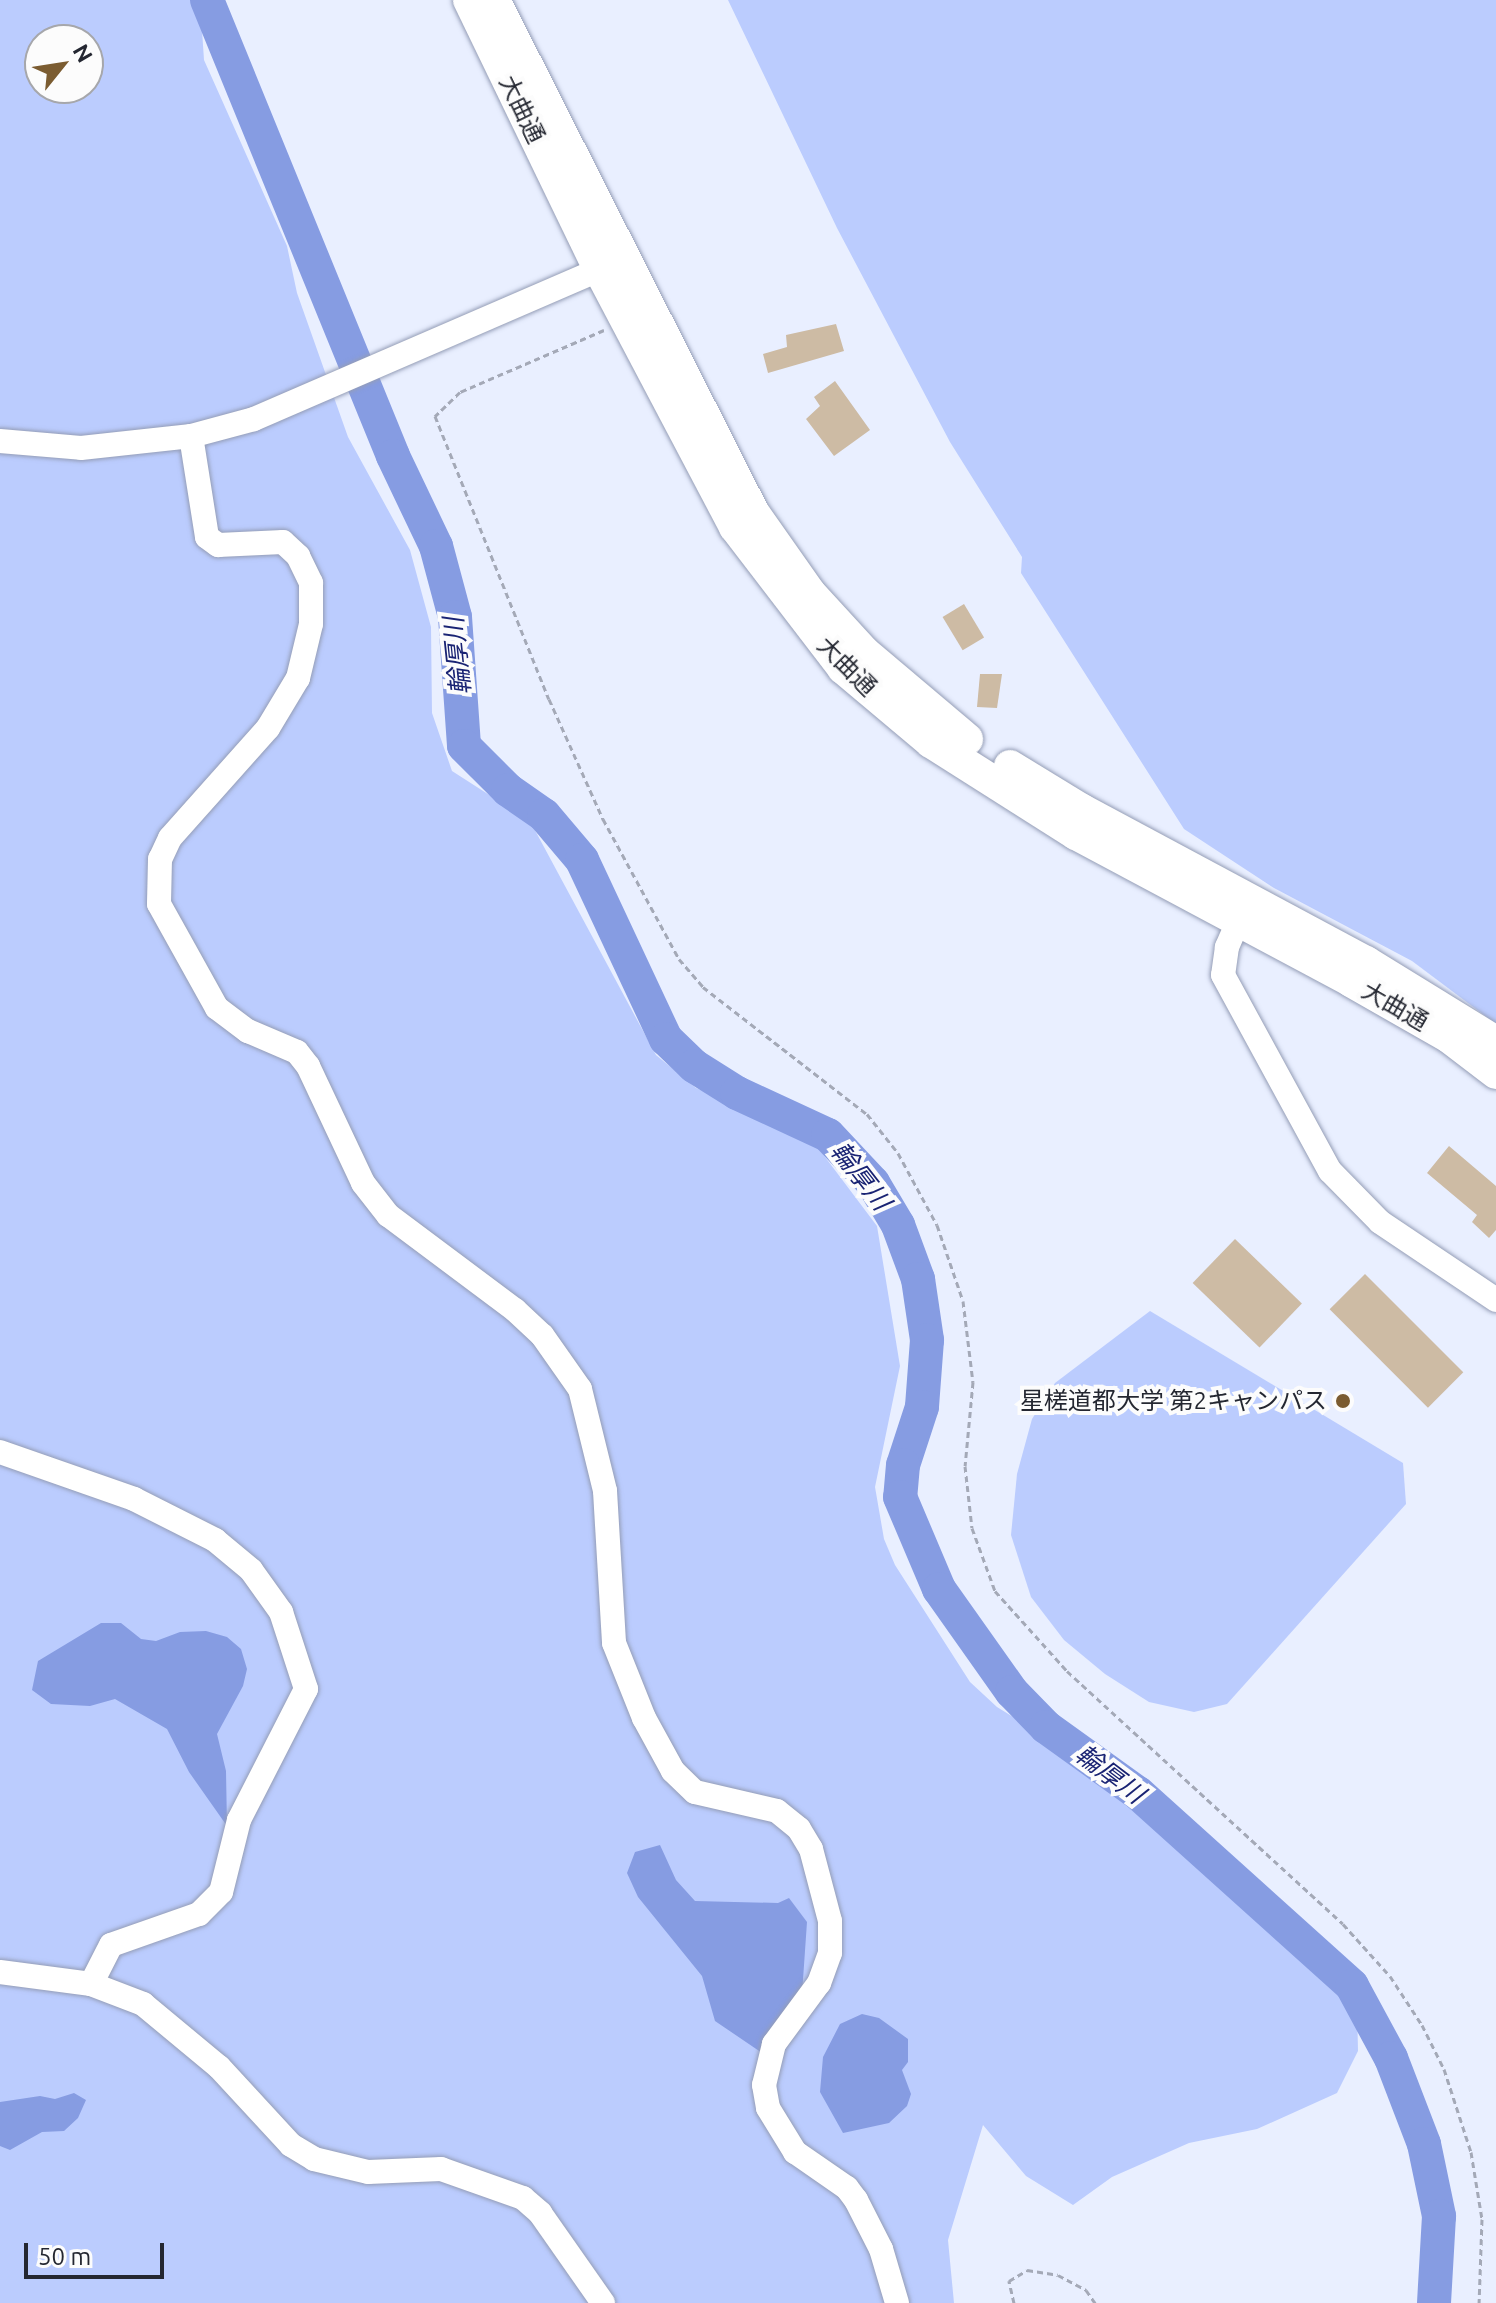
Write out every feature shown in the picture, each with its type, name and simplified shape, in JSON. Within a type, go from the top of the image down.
[{"type":"main road","name":"大曲通","points":[[469,0],[611,265],[753,512],[810,593],[864,652],[945,726],[1449,1037],[1496,1073]]},
{"type":"main road","name":"大曲通","points":[[494,0],[611,265],[624,317],[735,527],[843,668],[931,742],[1076,834],[1366,962],[1496,1042]]},
{"type":"street","points":[[0,441],[81,448],[191,436],[254,419],[611,265]]},
{"type":"street","points":[[191,436],[207,537],[218,545],[283,542],[298,556],[311,583],[311,624],[298,678],[268,728],[170,838],[160,859],[159,904],[217,1008],[248,1031],[297,1052],[308,1066],[363,1183],[388,1215],[515,1310],[542,1335],[580,1389],[605,1491],[614,1643],[644,1718],[673,1771],[695,1792],[777,1811],[799,1829],[811,1849],[830,1921],[830,1953],[819,1983],[774,2044],[764,2085],[768,2108],[795,2152],[847,2188],[856,2200],[881,2249],[897,2303]]},
{"type":"street","points":[[1243,910],[1223,975],[1330,1171],[1380,1222],[1496,1300]]},
{"type":"street","points":[[0,1452],[134,1499],[215,1540],[251,1570],[281,1612],[306,1689],[239,1820],[221,1892],[199,1914],[111,1945],[91,1984]]},
{"type":"street","points":[[0,1972],[91,1984],[143,2004],[219,2067],[291,2145],[314,2159],[368,2172],[441,2169],[523,2198],[540,2213],[603,2303]]},
{"type":"path","points":[[624,317],[590,338],[460,392],[435,416],[549,699],[603,819],[679,959],[703,987],[867,1114],[898,1153],[937,1225],[963,1301],[973,1382],[965,1466],[972,1528],[995,1591],[1067,1671],[1343,1924],[1390,1976],[1422,2025],[1444,2069],[1471,2152],[1482,2219],[1479,2303]]},
{"type":"path","points":[[1014,2303],[1009,2281],[1027,2270],[1058,2275],[1086,2290],[1095,2303]]},
{"type":"shaded area","points":[[0,0],[200,0],[204,60],[287,246],[297,293],[348,437],[410,550],[431,627],[432,713],[452,771],[530,821],[656,1055],[696,1088],[807,1133],[877,1226],[900,1366],[875,1487],[884,1539],[895,1565],[970,1682],[997,1707],[1116,1780],[1195,1854],[1332,1965],[1357,2005],[1358,2051],[1337,2093],[1257,2129],[1189,2143],[1112,2177],[1073,2205],[1026,2176],[983,2125],[948,2240],[954,2303],[0,2303]]},
{"type":"shaded area","points":[[728,0],[1496,0],[1496,1024],[1412,961],[1274,888],[1184,829],[1021,573],[1022,557],[950,442],[837,228]]},
{"type":"shaded area","points":[[1150,1311],[1403,1463],[1406,1504],[1227,1704],[1194,1712],[1149,1702],[1105,1674],[1064,1640],[1031,1597],[1011,1535],[1017,1474],[1032,1419],[1055,1383]]},
{"type":"shaded area","points":[[101,1623],[121,1623],[141,1639],[156,1641],[180,1632],[206,1631],[227,1637],[241,1649],[247,1669],[243,1686],[217,1734],[226,1771],[227,1826],[189,1772],[167,1729],[115,1699],[90,1706],[51,1704],[32,1690],[38,1661]]},
{"type":"shaded area","points":[[660,1845],[676,1880],[695,1901],[778,1903],[789,1898],[807,1922],[802,1994],[765,2055],[715,2021],[702,1976],[638,1897],[627,1873],[635,1852]]},
{"type":"shaded area","points":[[862,2014],[879,2018],[908,2039],[908,2062],[902,2070],[911,2094],[907,2106],[889,2123],[843,2133],[820,2092],[823,2057],[840,2024]]},
{"type":"shaded area","points":[[74,2093],[86,2100],[78,2118],[64,2131],[42,2132],[10,2150],[0,2146],[0,2102],[40,2096],[55,2099]]},
{"type":"building","points":[[836,324],[844,351],[768,373],[763,354],[787,347],[786,335]]},
{"type":"building","points":[[835,381],[870,430],[834,456],[806,419],[820,406],[814,397]]},
{"type":"building","points":[[964,604],[984,637],[963,650],[943,617]]},
{"type":"building","points":[[980,674],[1002,674],[997,708],[977,707]]},
{"type":"building","points":[[1449,1146],[1496,1186],[1496,1230],[1489,1238],[1472,1222],[1477,1215],[1427,1173]]},
{"type":"building","points":[[1235,1239],[1302,1304],[1260,1347],[1193,1283]]},
{"type":"building","points":[[1365,1274],[1463,1372],[1428,1408],[1330,1309]]},
{"type":"waterway","name":"輪厚川","points":[[207,0],[393,456],[436,546],[455,617],[464,746],[508,790],[544,815],[582,860],[666,1039],[694,1066],[737,1093],[828,1135],[873,1183],[898,1225],[918,1279],[927,1340],[922,1407],[903,1465],[900,1497],[939,1589],[1012,1692],[1046,1727],[1138,1793],[1352,1986],[1391,2058],[1424,2144],[1439,2216],[1434,2303]]},
{"type":"place","name":"星槎道都大学 第2キャンパス","points":[[1343,1401]]}]
